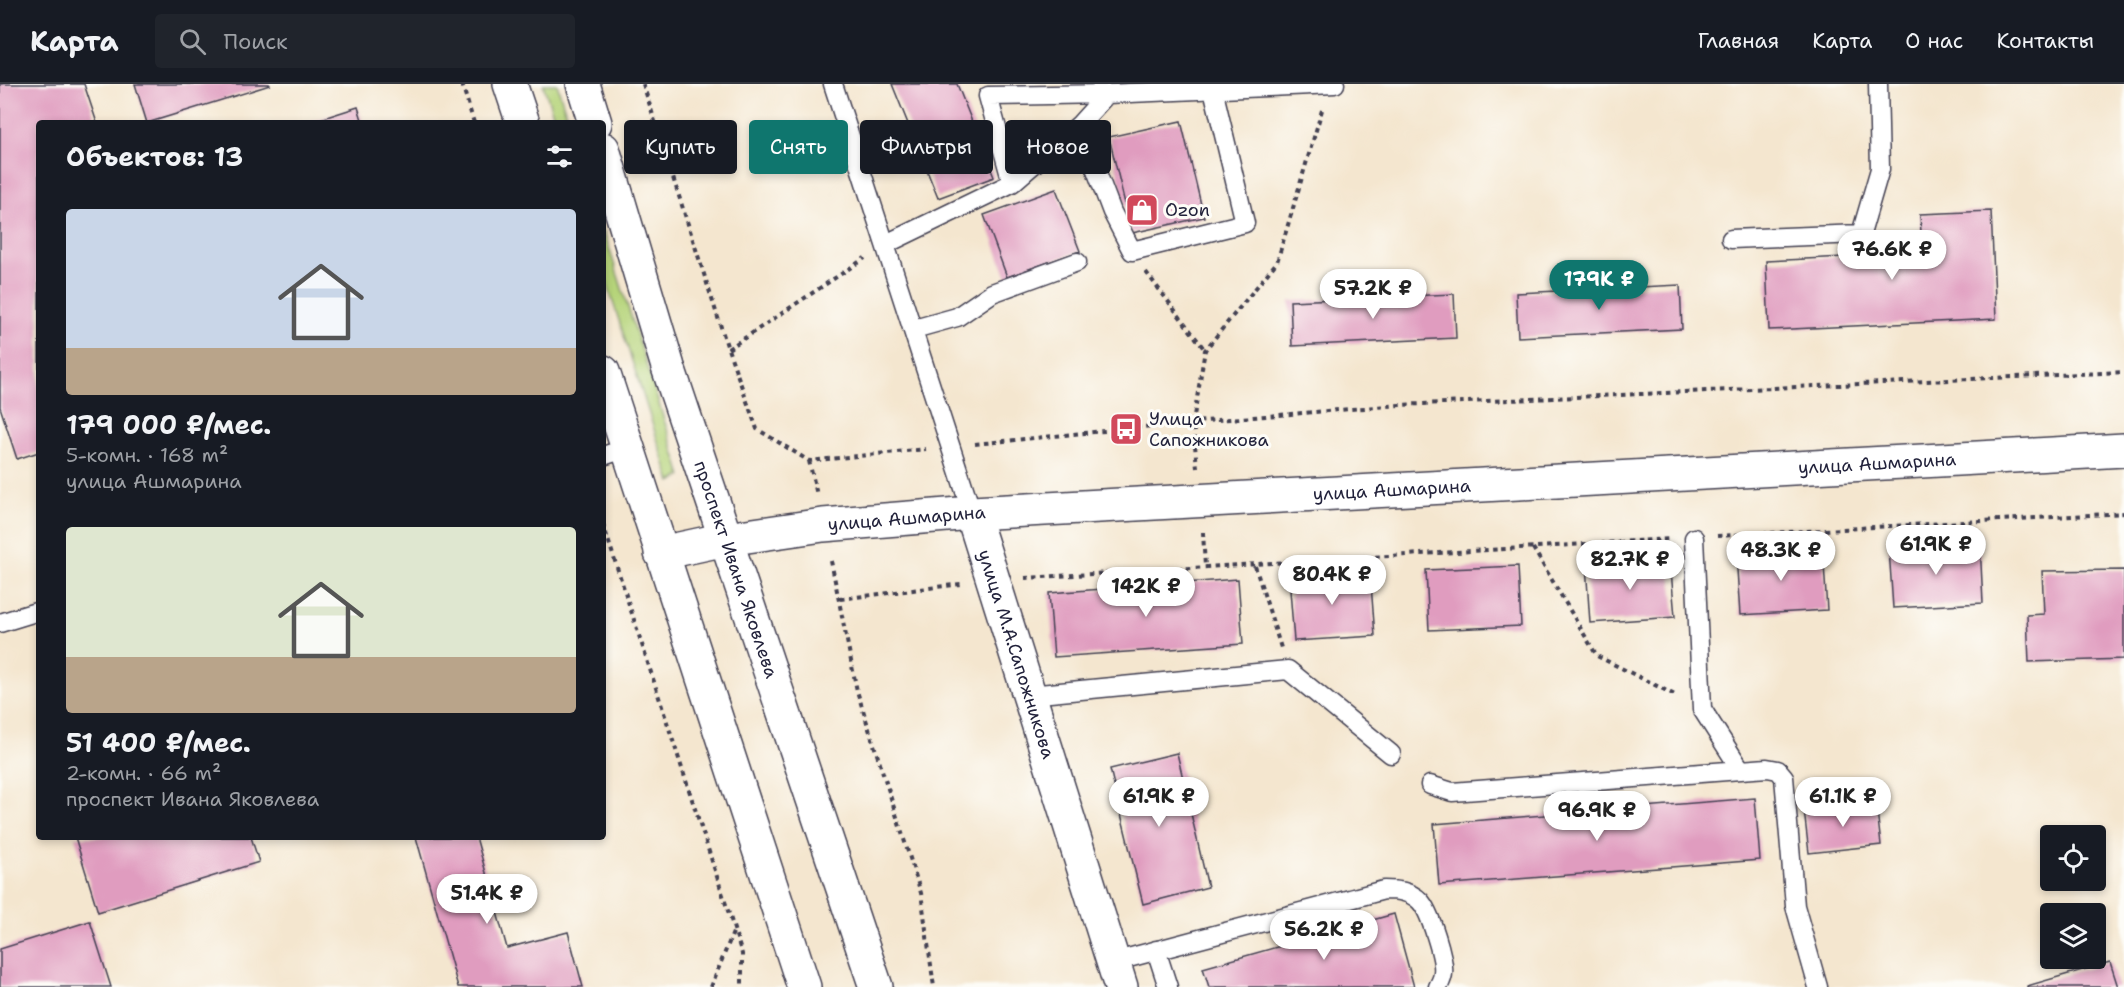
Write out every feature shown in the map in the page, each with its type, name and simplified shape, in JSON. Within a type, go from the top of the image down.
[{"type":"main road","points":[[510,84],[522,120]]},
{"type":"main road","points":[[583,84],[594,120]]},
{"type":"main road","name":"проспект Ивана Яковлева","points":[[606,159],[668,368],[876,987]]},
{"type":"main road","points":[[606,392],[615,452],[661,553],[804,987]]},
{"type":"main road","name":"улица Ашмарина","points":[[661,553],[726,539],[823,525],[972,513],[2124,450]]},
{"type":"main road","name":"улица М.А.Сапожникова","points":[[972,513],[1117,974]]},
{"type":"lane","name":"улица М.А.Сапожникова","points":[[833,84],[972,513]]},
{"type":"lane","points":[[1012,183],[988,96],[1107,94],[1335,84]]},
{"type":"lane","points":[[1731,239],[1861,234],[1880,169],[1878,84]]},
{"type":"lane","points":[[1098,174],[1112,212],[1132,251],[1245,223],[1213,89]]},
{"type":"lane","points":[[1084,120],[1107,94]]},
{"type":"lane","points":[[886,244],[1012,183],[1022,174]]},
{"type":"lane","points":[[914,329],[957,317],[992,293],[1077,262]]},
{"type":"lane","points":[[1694,538],[1702,709],[1741,770]]},
{"type":"lane","points":[[0,623],[36,612]]},
{"type":"lane","points":[[1029,695],[1288,670],[1391,754]]},
{"type":"lane","points":[[1430,785],[1452,792],[1767,768],[1778,770],[1784,777],[1795,906],[1818,987]]},
{"type":"lane","points":[[1117,974],[1156,950],[1384,890],[1396,890],[1410,894],[1427,911],[1442,963],[1443,974],[1438,987]]},
{"type":"lane","points":[[1156,950],[1168,987]]},
{"type":"path","points":[[462,84],[473,120]]},
{"type":"path","points":[[643,84],[757,429],[809,461],[1193,422],[1400,405],[2124,372]]},
{"type":"path","points":[[1193,422],[1205,350],[1277,262],[1330,84]]},
{"type":"path","points":[[729,349],[886,244]]},
{"type":"path","points":[[1132,251],[1137,261],[1205,350]]},
{"type":"path","points":[[809,461],[819,503]]},
{"type":"path","points":[[840,599],[993,580],[2124,513]]},
{"type":"path","points":[[606,533],[742,954],[742,987]]},
{"type":"path","points":[[1533,548],[1597,656],[1702,709]]},
{"type":"path","points":[[831,561],[857,691],[921,893],[934,987]]},
{"type":"path","points":[[1255,566],[1288,670]]},
{"type":"path","points":[[711,987],[734,930]]},
{"type":"green space","points":[[543,84],[557,84],[568,120],[555,120]]},
{"type":"green space","points":[[606,238],[682,476],[671,482],[606,280]]},
{"type":"building","points":[[0,84],[84,84],[96,120],[36,120],[36,453],[17,459],[0,407]]},
{"type":"building","points":[[135,84],[270,85],[157,120],[146,120]]},
{"type":"building","points":[[892,84],[957,84],[971,120],[907,120]]},
{"type":"building","points":[[358,107],[362,120],[317,120]]},
{"type":"building","points":[[1181,121],[1204,217],[1132,233],[1111,145],[1111,137]]},
{"type":"building","points":[[928,174],[993,174],[994,177],[938,198]]},
{"type":"building","points":[[1056,189],[1080,251],[1007,277],[984,215]]},
{"type":"building","points":[[1991,211],[1996,319],[1769,330],[1766,261],[1922,253],[1920,214]]},
{"type":"building","points":[[1680,285],[1682,329],[1518,337],[1516,293]]},
{"type":"building","points":[[1454,294],[1456,338],[1292,346],[1290,301]]},
{"type":"building","points":[[1980,544],[1983,603],[1893,608],[1889,549]]},
{"type":"building","points":[[1823,549],[1827,610],[1740,615],[1736,554]]},
{"type":"building","points":[[1670,559],[1675,617],[1590,623],[1586,565]]},
{"type":"building","points":[[1518,566],[1521,626],[1429,630],[1426,570]]},
{"type":"building","points":[[2124,570],[2124,659],[2029,662],[2027,615],[2044,614],[2042,571]]},
{"type":"building","points":[[1370,572],[1375,636],[1294,641],[1289,577]]},
{"type":"building","points":[[1238,579],[1243,644],[1054,657],[1049,593]]},
{"type":"building","points":[[1177,753],[1208,887],[1143,904],[1110,769]]},
{"type":"building","points":[[1755,798],[1760,860],[1439,885],[1434,824]]},
{"type":"building","points":[[1876,802],[1881,845],[1809,853],[1804,810]]},
{"type":"building","points":[[76,840],[252,840],[259,862],[98,912]]},
{"type":"building","points":[[417,840],[477,840],[507,948],[568,932],[583,987],[458,987]]},
{"type":"building","points":[[1394,914],[1414,987],[1209,987],[1203,968]]},
{"type":"building","points":[[90,921],[111,987],[0,987],[0,949]]},
{"type":"building","points":[[2110,962],[2118,987],[2027,987],[2086,969],[2106,969],[2106,963]]},
{"type":"place","name":"Ozon","points":[[1142,210]]},
{"type":"place","name":"Улица Сапожникова","points":[[1126,429]]}]
